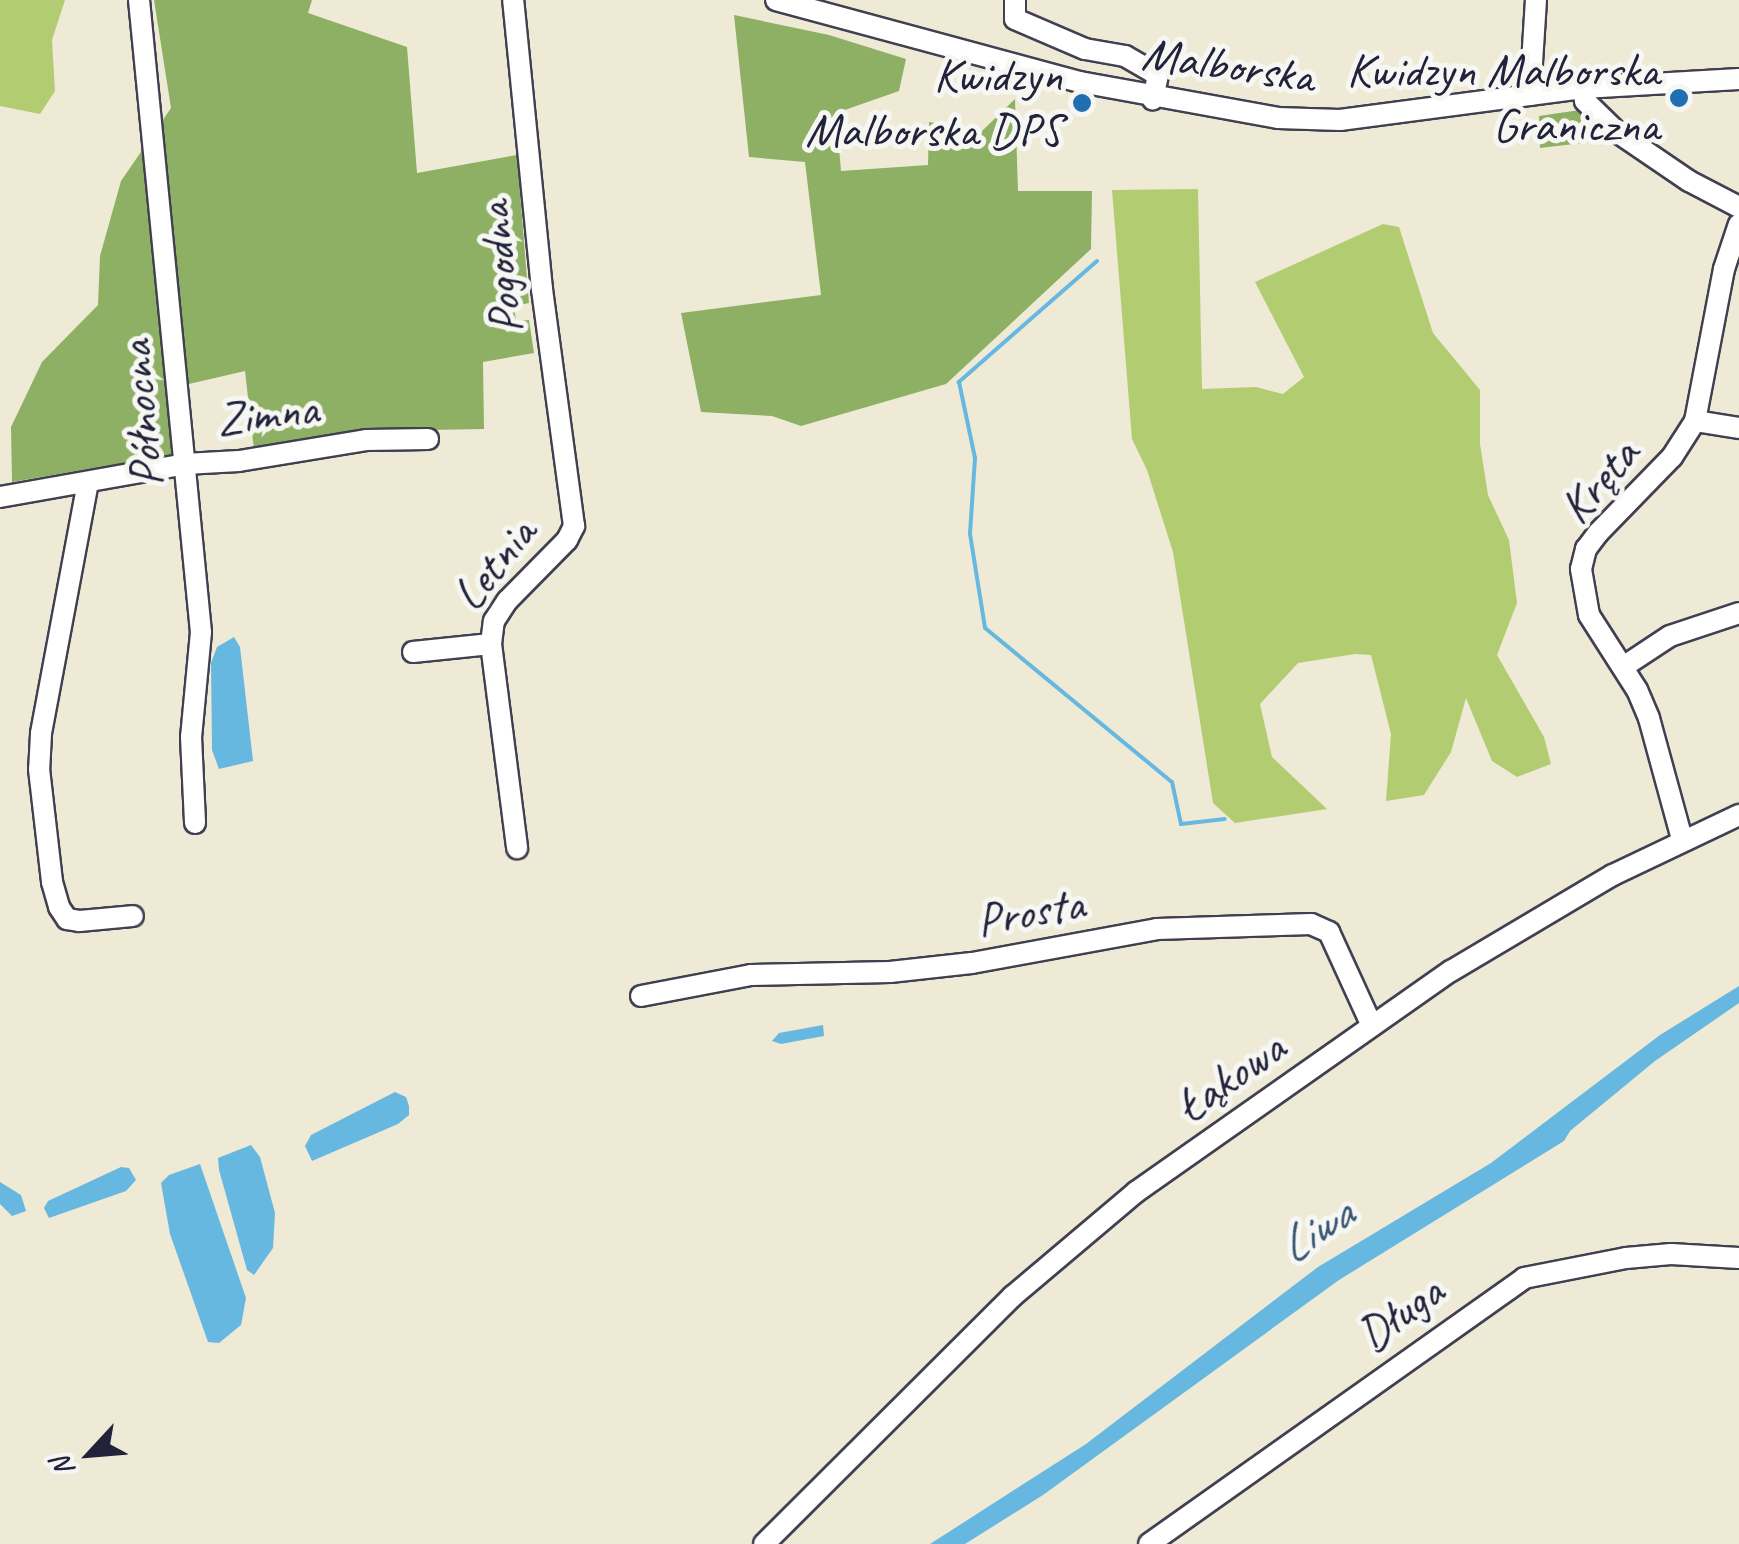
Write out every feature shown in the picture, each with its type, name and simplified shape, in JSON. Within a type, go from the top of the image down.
[{"type":"street","name":"Północna","points":[[140,0],[201,632],[191,737],[195,823]]},
{"type":"street","name":"Pogodna","points":[[513,0],[542,289],[574,526]]},
{"type":"street","name":"Malborska","points":[[776,0],[981,59],[1153,99],[1238,114],[1340,120],[1583,88],[1739,79]]},
{"type":"street","points":[[1015,0],[1015,19],[1085,49],[1125,56],[1158,75],[1153,99]]},
{"type":"street","points":[[1530,95],[1536,0]]},
{"type":"street","points":[[1583,88],[1585,101],[1618,132],[1690,181],[1739,208]]},
{"type":"street","name":"Kręta","points":[[1682,839],[1649,718],[1623,666],[1589,615],[1582,590],[1586,548],[1672,457],[1695,421],[1724,269],[1739,224]]},
{"type":"street","points":[[1695,421],[1739,428]]},
{"type":"street","name":"Zimna","points":[[0,497],[185,464],[239,461],[367,440],[428,439]]},
{"type":"street","name":"Północna","points":[[88,482],[41,734],[39,769],[52,882],[59,907],[67,919],[79,922],[133,916]]},
{"type":"street","name":"Letnia","points":[[412,652],[491,644],[494,621],[507,601],[567,540],[574,526]]},
{"type":"street","points":[[1623,666],[1670,636],[1739,614]]},
{"type":"street","points":[[491,644],[517,848]]},
{"type":"street","name":"Łąkowa","points":[[764,1544],[1013,1296],[1136,1192],[1451,971],[1682,839],[1739,815]]},
{"type":"street","name":"Prosta","points":[[641,996],[751,974],[941,968],[1157,929],[1311,924],[1329,932],[1372,1026]]},
{"type":"street","name":"Długa","points":[[1149,1544],[1524,1278],[1626,1258],[1671,1254],[1739,1258]]},
{"type":"green space","points":[[0,0],[65,0],[52,40],[55,91],[40,114],[0,106]]},
{"type":"green space","points":[[154,0],[312,0],[308,13],[407,47],[417,173],[517,155],[529,303],[514,306],[516,321],[529,320],[534,353],[483,362],[484,429],[372,431],[254,450],[245,371],[176,387],[182,453],[12,482],[11,427],[42,362],[98,305],[100,256],[121,181],[171,108]]},
{"type":"green space","points":[[734,15],[829,35],[906,59],[899,91],[836,113],[841,171],[928,165],[929,122],[982,131],[1015,99],[1018,191],[1092,191],[1091,249],[946,384],[801,426],[772,416],[701,412],[681,313],[821,295],[805,162],[749,157]]},
{"type":"green space","points":[[1580,110],[1602,128],[1591,142],[1540,148],[1539,116]]},
{"type":"green space","points":[[1198,189],[1202,389],[1256,387],[1283,394],[1304,377],[1255,282],[1383,224],[1399,227],[1433,333],[1480,390],[1480,444],[1488,495],[1509,540],[1517,603],[1497,655],[1544,737],[1551,764],[1517,777],[1492,761],[1466,698],[1451,752],[1424,795],[1386,801],[1391,734],[1371,655],[1355,654],[1298,663],[1260,704],[1272,757],[1327,809],[1235,823],[1213,803],[1173,552],[1147,470],[1132,439],[1112,190]]},
{"type":"water","points":[[234,637],[240,647],[253,761],[219,769],[212,750],[211,663],[217,647]]},
{"type":"water","points":[[1739,986],[1739,1003],[1655,1061],[1570,1131],[1564,1141],[1339,1280],[1043,1495],[965,1544],[930,1544],[1086,1444],[1318,1267],[1491,1163],[1660,1035]]},
{"type":"water","points":[[823,1025],[824,1036],[781,1044],[772,1041],[779,1033]]},
{"type":"water","points":[[395,1092],[406,1097],[409,1115],[398,1124],[312,1161],[305,1146],[311,1135]]},
{"type":"water","points":[[251,1145],[260,1157],[275,1213],[273,1248],[254,1275],[247,1270],[218,1158]]},
{"type":"water","points":[[200,1164],[246,1298],[241,1325],[219,1343],[208,1342],[170,1234],[161,1183],[169,1175]]},
{"type":"water","points":[[121,1167],[129,1168],[136,1180],[126,1191],[49,1218],[44,1208],[48,1201]]},
{"type":"water","points":[[0,1182],[21,1195],[26,1211],[12,1216],[0,1204]]},
{"type":"waterway","points":[[1097,261],[959,382],[975,458],[970,534],[985,628],[1172,782],[1181,824],[1225,819]]},
{"type":"place","name":"Kwidzyn Malborska Graniczna","points":[[1679,98]]},
{"type":"place","name":"Kwidzyn Malborska DPS","points":[[1082,103]]},
{"type":"water label","name":"Liwa","points":[[1315,1230]]}]
